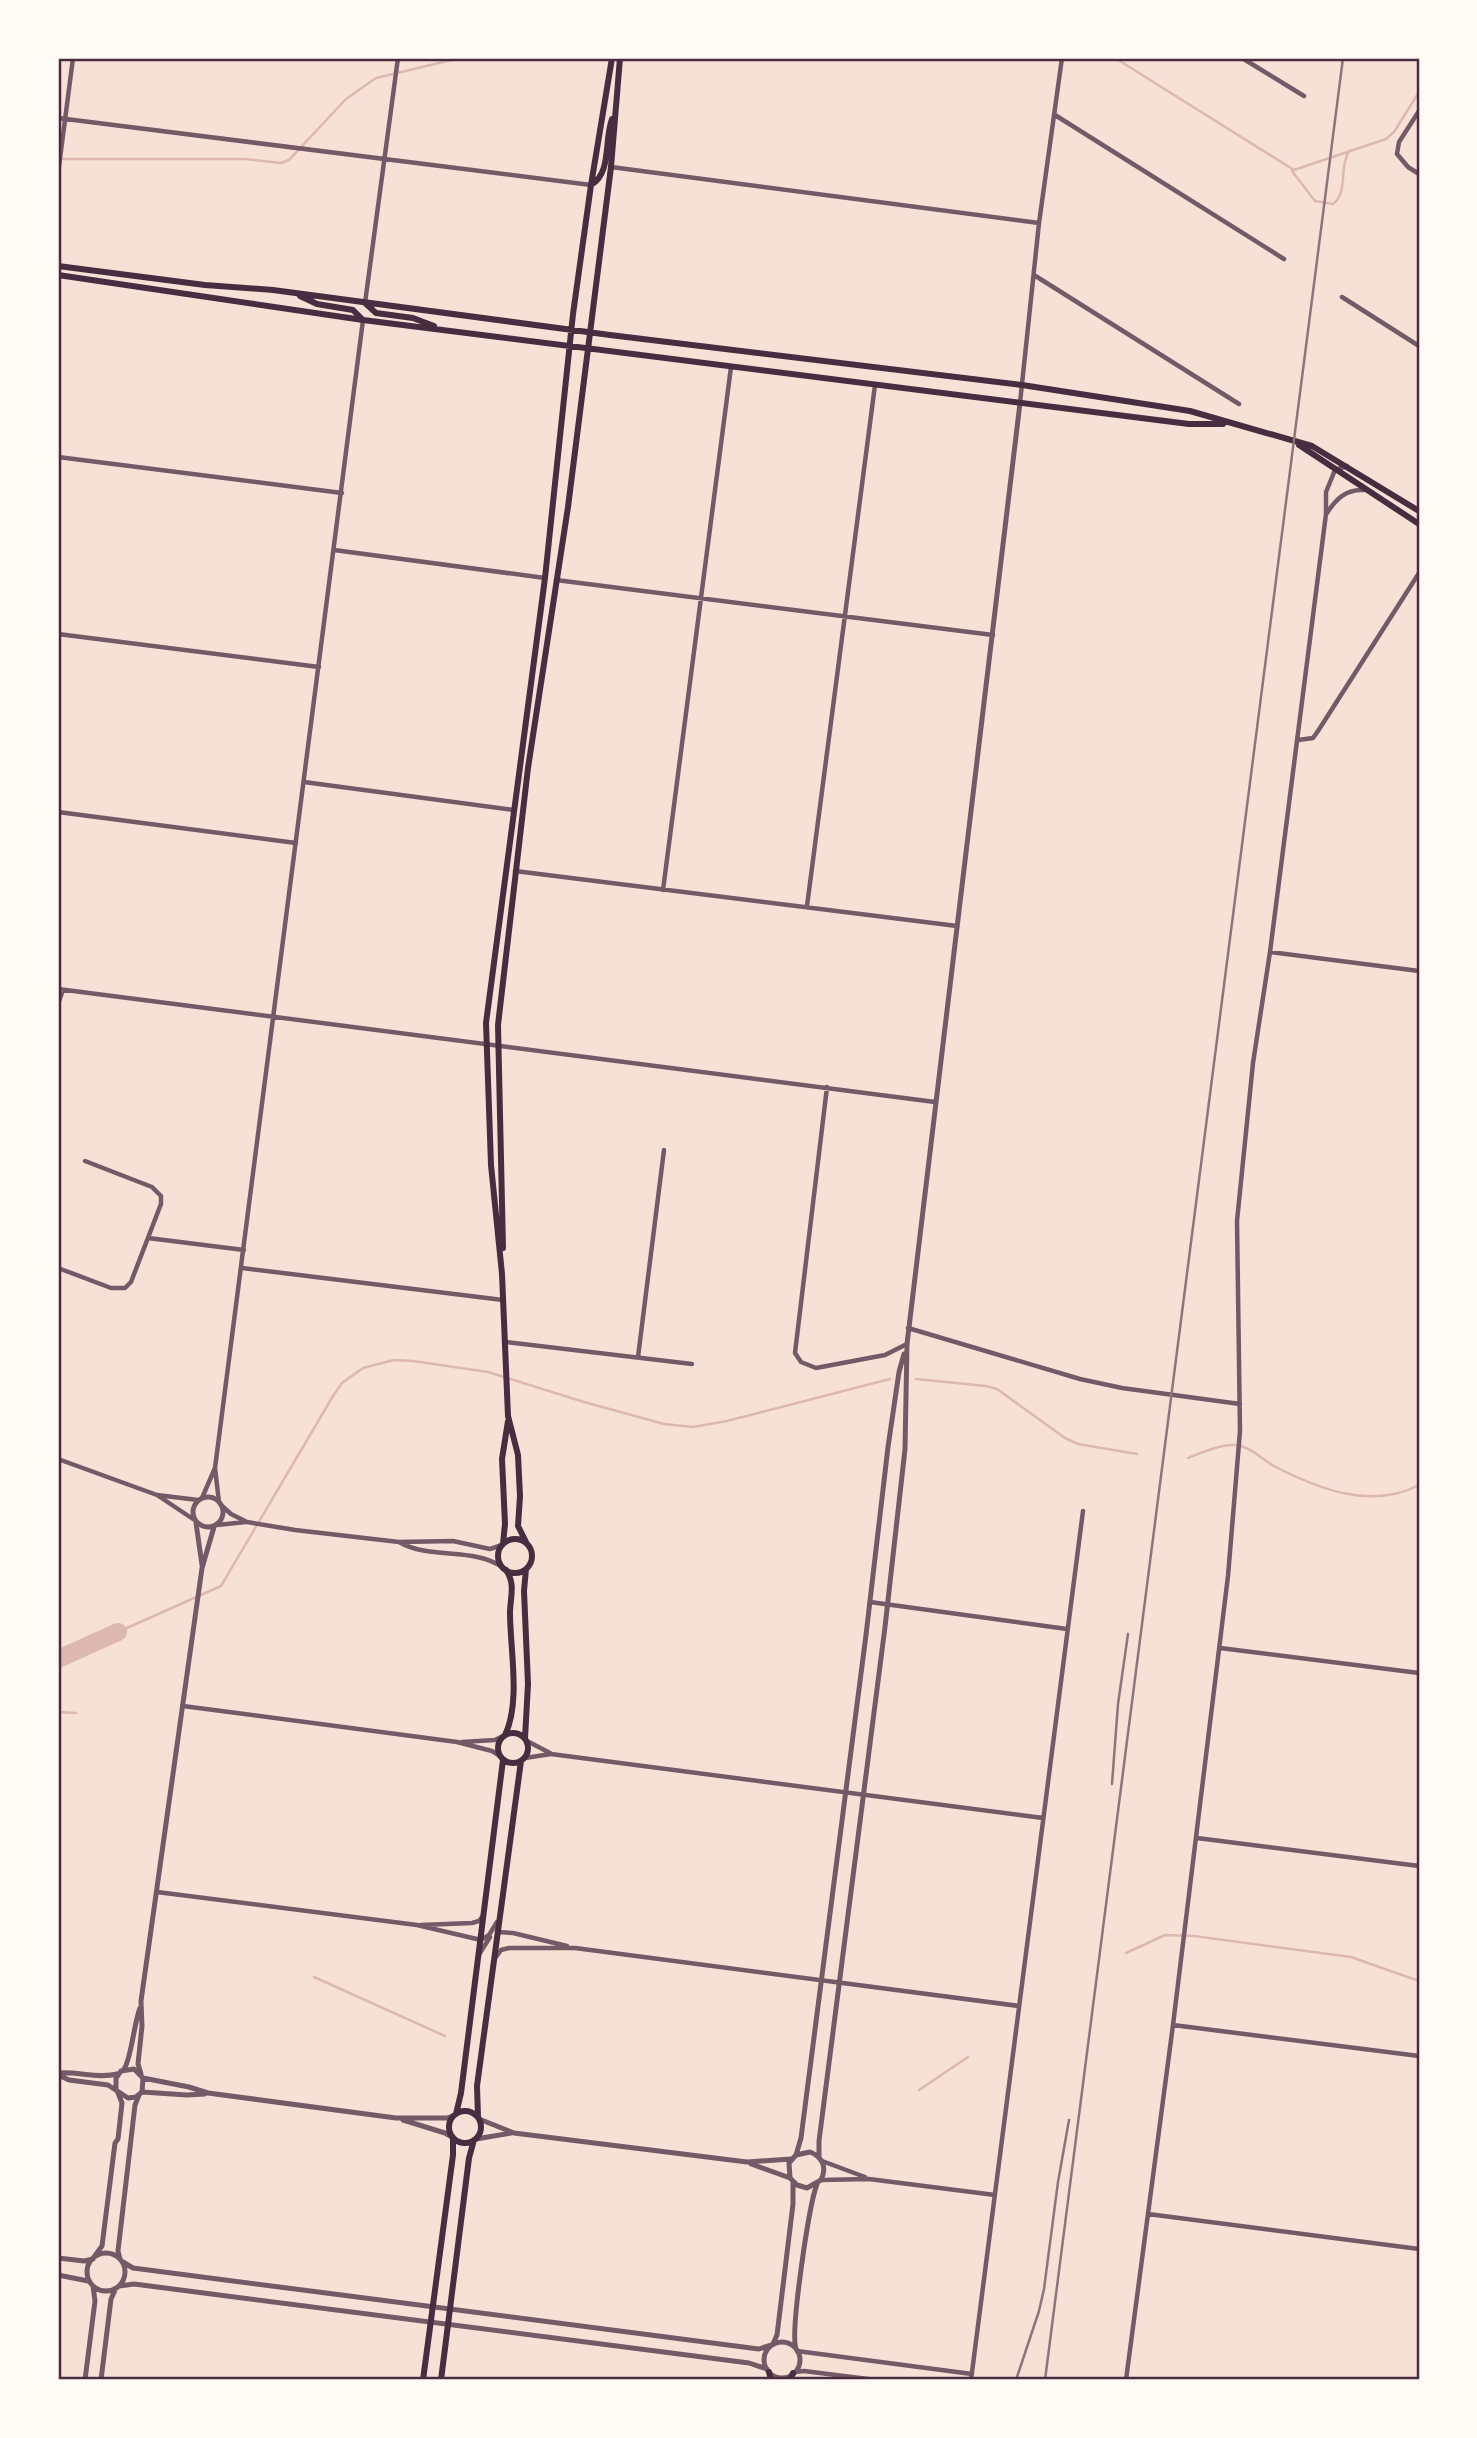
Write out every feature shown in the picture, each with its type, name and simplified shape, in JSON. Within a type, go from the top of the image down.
[{"type":"main road","points":[[441,2380],[469,2158],[481,2132],[476,2097],[523,1760],[528,1750],[524,1591],[526,1569],[531,1555],[518,1526],[520,1496],[517,1455],[508,1416],[504,1300],[491,1165],[486,1043],[492,968],[545,578],[572,330],[591,185],[612,58]]},
{"type":"main road","points":[[502,1274],[498,1045],[515,871],[568,507],[611,167],[620,58]]},
{"type":"main road","points":[[591,185],[597,182],[604,166],[609,128],[615,114]]},
{"type":"main road","points":[[58,266],[1022,385],[1190,411],[1312,446],[1419,512]]},
{"type":"main road","points":[[60,276],[587,349],[1189,424],[1232,424]]},
{"type":"main road","points":[[295,294],[317,304],[353,310],[363,320]]},
{"type":"main road","points":[[365,303],[376,313],[413,318],[443,330]]},
{"type":"main road","points":[[1298,443],[1419,524]]},
{"type":"main road","points":[[424,2380],[453,2155],[449,2128],[461,2093],[485,1911],[501,1758],[498,1746],[510,1717],[513,1690],[510,1615],[512,1588],[510,1576],[498,1553],[503,1545],[506,1524],[502,1459],[508,1416]]},
{"type":"main road","points":[[503,1545],[512,1539],[527,1544]]},
{"type":"main road","points":[[504,1568],[516,1572],[526,1569]]},
{"type":"main road","points":[[504,1736],[514,1732],[526,1740]]},
{"type":"main road","points":[[501,1758],[512,1763],[523,1760]]},
{"type":"main road","points":[[454,2115],[467,2111],[478,2118]]},
{"type":"main road","points":[[452,2137],[460,2143],[475,2140]]},
{"type":"main road","points":[[768,2371],[771,2380]]},
{"type":"street","points":[[58,174],[73,58]]},
{"type":"street","points":[[793,2375],[800,2362],[794,2338],[811,2204],[824,2171],[819,2141],[888,1605],[905,1449],[906,1345],[993,635],[1039,223],[1062,58]]},
{"type":"street","points":[[1242,58],[1304,96]]},
{"type":"street","points":[[365,303],[398,60]]},
{"type":"street","points":[[1419,111],[1399,142],[1397,154],[1408,167],[1419,174]]},
{"type":"street","points":[[1055,115],[1284,259]]},
{"type":"street","points":[[58,118],[591,185]]},
{"type":"street","points":[[611,167],[1039,223]]},
{"type":"street","points":[[1034,275],[1239,404]]},
{"type":"street","points":[[1342,297],[1419,346]]},
{"type":"street","points":[[101,2380],[111,2299],[125,2277],[118,2251],[135,2105],[141,2093],[142,2076],[138,2064],[141,2005],[196,1610],[202,1570],[216,1526],[222,1518],[215,1468],[363,320]]},
{"type":"street","points":[[663,890],[730,367]]},
{"type":"street","points":[[807,906],[875,385]]},
{"type":"street","points":[[58,457],[342,493]]},
{"type":"street","points":[[1126,2380],[1220,1648],[1240,1439],[1237,1221],[1253,1063],[1298,740],[1326,513],[1326,492],[1335,470],[1348,466]]},
{"type":"street","points":[[1326,513],[1344,494],[1357,489],[1365,490]]},
{"type":"street","points":[[334,550],[545,578]]},
{"type":"street","points":[[1298,740],[1313,738],[1419,573]]},
{"type":"street","points":[[556,580],[993,635]]},
{"type":"street","points":[[58,634],[319,667]]},
{"type":"street","points":[[304,782],[515,810]]},
{"type":"street","points":[[58,812],[296,843]]},
{"type":"street","points":[[515,871],[957,926]]},
{"type":"street","points":[[1270,952],[1419,971]]},
{"type":"street","points":[[58,1004],[60,990],[935,1102]]},
{"type":"street","points":[[827,1087],[795,1353],[801,1362],[816,1368],[885,1355],[906,1345]]},
{"type":"street","points":[[638,1357],[664,1150]]},
{"type":"street","points":[[58,1269],[111,1288],[125,1288],[131,1282],[161,1204],[159,1192],[152,1187],[85,1161]]},
{"type":"street","points":[[148,1238],[244,1250]]},
{"type":"street","points":[[242,1268],[504,1300]]},
{"type":"street","points":[[908,1328],[1080,1379],[1122,1388],[1240,1404]]},
{"type":"street","points":[[505,1342],[692,1364]]},
{"type":"street","points":[[768,2371],[765,2354],[777,2335],[793,2204],[788,2168],[801,2138],[888,1447],[899,1372],[906,1345]]},
{"type":"street","points":[[58,1459],[157,1495],[204,1528],[248,1522]]},
{"type":"street","points":[[202,1570],[192,1509],[215,1468]]},
{"type":"street","points":[[157,1495],[200,1499],[211,1497],[231,1514],[248,1522],[264,1525],[399,1542],[453,1541],[490,1549],[503,1545]]},
{"type":"street","points":[[58,2258],[85,2261],[107,2253],[132,2268],[730,2345],[759,2348],[788,2343],[797,2350],[972,2377],[1083,1511]]},
{"type":"street","points":[[399,1542],[410,1548],[492,1561],[504,1568]]},
{"type":"street","points":[[870,1602],[1067,1629]]},
{"type":"street","points":[[1220,1648],[1419,1673]]},
{"type":"street","points":[[183,1706],[457,1742],[492,1751],[501,1758]]},
{"type":"street","points":[[457,1742],[495,1740],[504,1736]]},
{"type":"street","points":[[526,1740],[551,1754]]},
{"type":"street","points":[[523,1760],[551,1754],[1043,1818]]},
{"type":"street","points":[[1197,1838],[1419,1866]]},
{"type":"street","points":[[157,1892],[417,1925],[481,1940],[493,1930],[500,1917]]},
{"type":"street","points":[[417,1925],[476,1922],[485,1911]]},
{"type":"street","points":[[479,1956],[489,1938],[498,1932],[575,1948],[1019,2006]]},
{"type":"street","points":[[494,1963],[498,1953],[509,1948],[575,1948]]},
{"type":"street","points":[[85,2380],[95,2295],[88,2268],[102,2246],[122,2103],[114,2083],[128,2063],[134,2025],[141,2005]]},
{"type":"street","points":[[1173,2025],[1419,2056]]},
{"type":"street","points":[[58,2074],[71,2071],[109,2076],[130,2069],[142,2076],[208,2093],[397,2118],[447,2118],[454,2115]]},
{"type":"street","points":[[58,2074],[69,2080],[108,2085],[128,2098],[141,2093],[208,2093]]},
{"type":"street","points":[[397,2118],[452,2137]]},
{"type":"street","points":[[478,2118],[514,2133],[747,2162],[794,2157],[810,2152],[820,2159],[869,2179]]},
{"type":"street","points":[[475,2140],[514,2133]]},
{"type":"street","points":[[747,2162],[807,2188],[819,2182],[869,2179],[995,2195]]},
{"type":"street","points":[[109,2189],[125,2191]]},
{"type":"street","points":[[1148,2214],[1419,2249]]},
{"type":"street","points":[[58,2275],[82,2278],[107,2291],[134,2284],[728,2360],[756,2365],[783,2377],[804,2371],[876,2380]]},
{"type":"street","points":[[282,2303],[284,2287]]},
{"type":"street","points":[[578,2341],[580,2325]]},
{"type":"street","points":[[728,2360],[730,2345]]},
{"type":"street","points":[[87,2362],[103,2364]]},
{"type":"waterway","points":[[58,159],[245,159],[281,163],[289,160],[346,99],[376,78],[460,58]]},
{"type":"waterway","points":[[1115,58],[1294,170],[1386,139],[1394,132],[1419,92]]},
{"type":"waterway","points":[[1292,171],[1315,201],[1333,204],[1341,193],[1346,156],[1350,150]]},
{"type":"waterway","points":[[118,1632],[221,1586],[333,1396],[342,1383],[363,1368],[394,1360],[488,1372],[664,1424],[693,1427],[727,1421],[890,1379]]},
{"type":"waterway","points":[[916,1379],[997,1389],[1065,1438],[1078,1444],[1137,1454]]},
{"type":"waterway","points":[[1188,1458],[1214,1448],[1234,1445],[1250,1450],[1274,1466],[1309,1482],[1345,1494],[1383,1496],[1419,1485]]},
{"type":"waterway","points":[[58,1659],[118,1632]]},
{"type":"waterway","points":[[58,1712],[76,1713]]},
{"type":"waterway","points":[[1126,1953],[1165,1935],[1194,1936],[1351,1957],[1419,1981]]},
{"type":"waterway","points":[[314,1977],[445,2036]]},
{"type":"waterway","points":[[919,2090],[968,2057]]},
{"type":"railway","points":[[1045,2380],[1343,58]]},
{"type":"railway","points":[[1112,1784],[1118,1704],[1128,1634]]},
{"type":"railway","points":[[1016,2380],[1044,2289],[1069,2120]]}]
